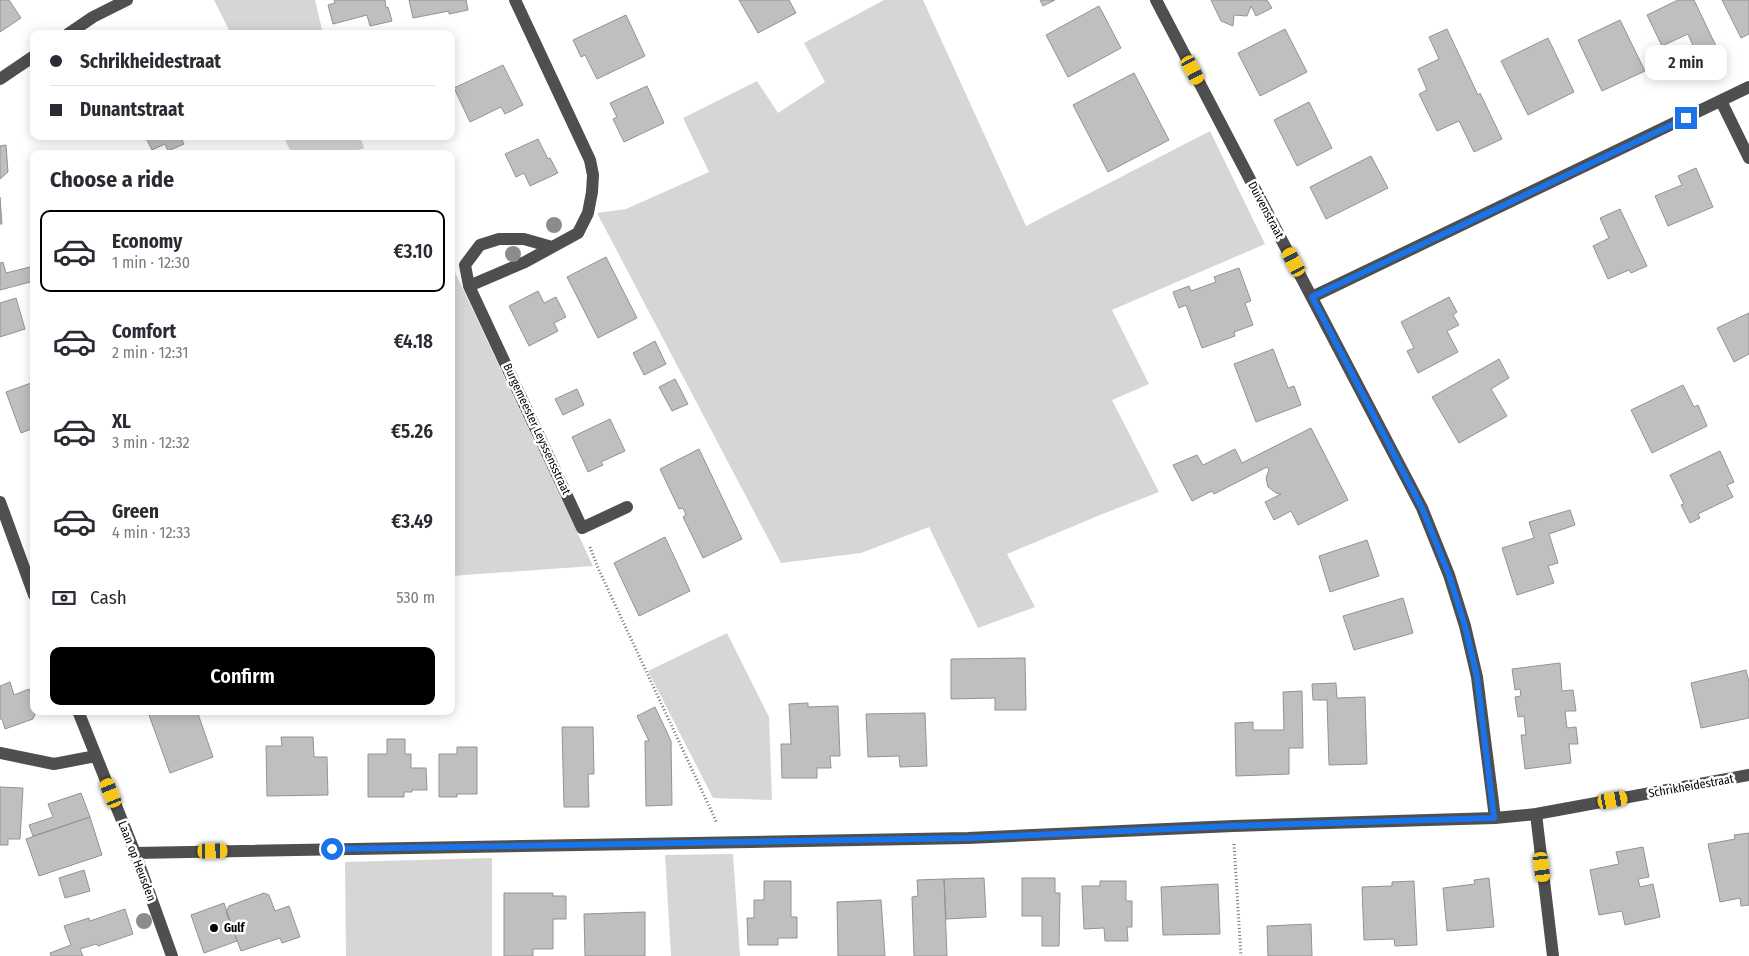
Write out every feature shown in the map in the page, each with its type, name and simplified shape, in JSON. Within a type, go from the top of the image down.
[{"type":"street","points":[[74,30],[93,17],[127,0]]},
{"type":"street","points":[[470,286],[524,262],[578,233],[588,213],[592,192],[593,175],[590,160],[515,0]]},
{"type":"street","name":"Duivenstraat","points":[[1156,0],[1422,508],[1449,575],[1465,626],[1477,677],[1494,818]]},
{"type":"street","points":[[0,79],[30,59]]},
{"type":"street","points":[[1312,297],[1749,87]]},
{"type":"street","points":[[1721,100],[1749,158]]},
{"type":"street","name":"Burgemeester Leyssensstraat","points":[[552,247],[524,239],[499,240],[480,245],[466,265],[470,286],[582,528]]},
{"type":"street","points":[[0,502],[30,584]]},
{"type":"street","points":[[582,528],[627,507]]},
{"type":"street","name":"Laan op Heusden","points":[[80,715],[135,853],[172,956]]},
{"type":"street","points":[[0,753],[54,764],[96,756]]},
{"type":"street","name":"Schrikheidestraat","points":[[135,853],[968,838],[1233,826],[1494,818],[1536,814],[1749,776]]},
{"type":"street","points":[[1536,814],[1553,956]]},
{"type":"path","points":[[582,528],[598,568],[726,842]]},
{"type":"path","points":[[1233,826],[1241,956]]},
{"type":"shaded area","points":[[214,0],[315,0],[322,30],[229,30]]},
{"type":"shaded area","points":[[884,0],[923,0],[1026,226],[1210,131],[1265,244],[1112,310],[1149,384],[1112,400],[1159,492],[1007,554],[1035,607],[978,628],[929,527],[861,553],[781,563],[597,213],[626,209],[709,172],[683,118],[757,81],[778,113],[825,82],[804,43]]},
{"type":"shaded area","points":[[285,140],[361,140],[364,148],[359,150],[290,150]]},
{"type":"shaded area","points":[[455,272],[593,566],[455,576]]},
{"type":"shaded area","points":[[727,633],[769,717],[772,800],[713,798],[648,671]]},
{"type":"shaded area","points":[[733,854],[740,956],[671,956],[665,855]]},
{"type":"shaded area","points":[[492,858],[492,956],[346,956],[345,862]]},
{"type":"building","points":[[0,0],[9,0],[21,18],[0,32]]},
{"type":"building","points":[[334,0],[385,0],[386,8],[388,7],[392,21],[370,26],[367,15],[333,24],[328,5],[335,3]]},
{"type":"building","points":[[409,0],[466,0],[468,10],[449,14],[449,11],[413,18]]},
{"type":"building","points":[[739,0],[789,0],[796,13],[758,33]]},
{"type":"building","points":[[1040,0],[1055,0],[1043,6]]},
{"type":"building","points":[[1211,0],[1267,0],[1272,8],[1256,16],[1251,6],[1247,16],[1234,15],[1233,26],[1221,21]]},
{"type":"building","points":[[1678,0],[1694,0],[1716,46],[1697,55],[1688,34],[1662,46],[1647,15]]},
{"type":"building","points":[[1722,0],[1749,0],[1749,34],[1741,38]]},
{"type":"building","points":[[1099,6],[1121,48],[1068,77],[1046,35]]},
{"type":"building","points":[[626,15],[645,56],[597,79],[585,55],[581,57],[573,40]]},
{"type":"building","points":[[1620,20],[1645,71],[1602,91],[1578,40]]},
{"type":"building","points":[[1285,29],[1307,72],[1260,96],[1238,53]]},
{"type":"building","points":[[1447,29],[1478,95],[1480,93],[1502,139],[1474,152],[1459,121],[1437,131],[1419,94],[1427,90],[1418,69],[1439,59],[1429,37]]},
{"type":"building","points":[[1548,38],[1574,92],[1528,115],[1501,61]]},
{"type":"building","points":[[503,65],[523,105],[505,114],[501,107],[470,122],[455,88]]},
{"type":"building","points":[[1134,73],[1169,140],[1108,172],[1073,105]]},
{"type":"building","points":[[647,86],[664,123],[624,142],[613,119],[617,117],[610,103]]},
{"type":"building","points":[[1309,102],[1332,148],[1297,166],[1274,120]]},
{"type":"building","points":[[538,139],[548,159],[550,158],[558,173],[530,186],[524,173],[516,177],[505,154]]},
{"type":"building","points":[[147,140],[182,140],[184,144],[168,150],[165,144],[152,150]]},
{"type":"building","points":[[6,145],[8,172],[0,179],[0,146]]},
{"type":"building","points":[[1371,156],[1388,188],[1326,219],[1310,187]]},
{"type":"building","points":[[1696,168],[1713,207],[1668,226],[1655,196],[1682,185],[1678,176]]},
{"type":"building","points":[[0,197],[2,224],[0,224]]},
{"type":"building","points":[[1620,209],[1647,266],[1631,273],[1629,270],[1608,279],[1593,246],[1609,238],[1600,218]]},
{"type":"building","points":[[606,257],[637,318],[598,338],[567,277]]},
{"type":"building","points":[[3,262],[6,273],[30,267],[30,282],[0,290],[0,263]]},
{"type":"building","points":[[1239,268],[1251,301],[1245,303],[1253,325],[1234,332],[1235,336],[1202,348],[1186,305],[1179,308],[1173,292],[1189,286],[1191,291],[1216,282],[1214,277]]},
{"type":"building","points":[[538,291],[544,303],[556,297],[566,317],[554,323],[558,331],[529,346],[509,306]]},
{"type":"building","points":[[1449,297],[1457,312],[1453,315],[1459,325],[1447,331],[1458,352],[1418,373],[1407,351],[1414,348],[1401,322]]},
{"type":"building","points":[[16,298],[25,329],[0,337],[0,303]]},
{"type":"building","points":[[1749,313],[1749,354],[1734,362],[1717,328]]},
{"type":"building","points":[[655,341],[666,364],[644,375],[633,353]]},
{"type":"building","points":[[1273,349],[1288,388],[1294,386],[1301,405],[1256,422],[1234,364]]},
{"type":"building","points":[[1499,359],[1509,378],[1491,389],[1507,416],[1459,443],[1432,397]]},
{"type":"building","points":[[675,379],[688,404],[672,411],[659,387]]},
{"type":"building","points":[[30,383],[30,430],[21,433],[6,392]]},
{"type":"building","points":[[1683,385],[1694,407],[1698,405],[1707,426],[1652,453],[1631,410]]},
{"type":"building","points":[[577,389],[584,405],[563,415],[555,399]]},
{"type":"building","points":[[610,419],[625,451],[601,462],[603,465],[588,472],[572,437]]},
{"type":"building","points":[[1311,428],[1348,500],[1298,525],[1291,511],[1274,520],[1265,502],[1281,494],[1268,487],[1266,478],[1269,470],[1267,467],[1214,494],[1212,491],[1192,501],[1173,465],[1197,455],[1203,465],[1235,449],[1242,463]]},
{"type":"building","points":[[699,449],[742,539],[703,558],[683,517],[686,515],[683,508],[679,509],[660,469]]},
{"type":"building","points":[[1720,451],[1734,482],[1727,485],[1733,497],[1698,514],[1700,518],[1690,523],[1681,505],[1684,504],[1670,475]]},
{"type":"building","points":[[1570,510],[1575,525],[1549,534],[1558,563],[1548,566],[1554,583],[1517,595],[1502,548],[1534,538],[1529,522]]},
{"type":"building","points":[[665,537],[690,591],[639,616],[614,563]]},
{"type":"building","points":[[1367,540],[1379,576],[1330,592],[1319,556]]},
{"type":"building","points":[[1403,598],[1413,633],[1354,650],[1343,616]]},
{"type":"building","points":[[1025,658],[1026,710],[995,710],[995,698],[951,699],[951,659]]},
{"type":"building","points":[[1560,663],[1562,691],[1573,690],[1576,711],[1565,711],[1567,728],[1576,727],[1578,744],[1569,744],[1571,763],[1525,769],[1521,735],[1526,735],[1524,716],[1518,717],[1515,697],[1521,696],[1520,689],[1515,690],[1512,669]]},
{"type":"building","points":[[1746,670],[1749,682],[1749,718],[1701,728],[1691,683]]},
{"type":"building","points":[[10,682],[14,695],[29,689],[30,715],[34,715],[33,719],[5,729],[2,719],[0,719],[0,686]]},
{"type":"building","points":[[1336,683],[1337,698],[1365,697],[1367,764],[1329,765],[1327,700],[1313,700],[1312,684]]},
{"type":"building","points":[[1302,691],[1303,748],[1289,748],[1289,774],[1236,776],[1235,723],[1253,722],[1253,730],[1284,730],[1283,692]]},
{"type":"building","points":[[808,703],[808,707],[838,706],[840,756],[830,756],[831,768],[817,768],[817,778],[782,778],[781,744],[791,744],[789,704]]},
{"type":"building","points":[[655,707],[671,741],[672,805],[646,806],[645,741],[649,741],[637,716]]},
{"type":"building","points":[[925,713],[927,766],[900,767],[899,756],[868,757],[866,714]]},
{"type":"building","points":[[149,715],[198,715],[213,757],[170,773]]},
{"type":"building","points":[[562,727],[593,727],[594,774],[588,774],[589,807],[564,807]]},
{"type":"building","points":[[281,737],[313,737],[314,757],[327,757],[328,795],[267,796],[266,746],[282,746]]},
{"type":"building","points":[[387,739],[405,739],[405,754],[411,754],[411,768],[426,768],[427,790],[404,792],[404,797],[368,797],[368,754],[387,754]]},
{"type":"building","points":[[457,747],[477,747],[477,794],[457,794],[457,797],[439,797],[439,754],[457,754]]},
{"type":"building","points":[[0,787],[23,788],[20,839],[8,839],[8,845],[0,845]]},
{"type":"building","points":[[81,793],[90,817],[33,836],[29,825],[53,817],[48,804]]},
{"type":"building","points":[[90,817],[102,855],[39,876],[26,839]]},
{"type":"building","points":[[1749,833],[1749,905],[1741,906],[1740,898],[1720,902],[1708,844],[1735,839],[1734,835]]},
{"type":"building","points":[[1643,847],[1649,877],[1638,879],[1640,887],[1653,884],[1660,917],[1625,925],[1622,911],[1599,915],[1590,870],[1619,864],[1616,852]]},
{"type":"building","points":[[84,870],[90,891],[65,898],[59,878]]},
{"type":"building","points":[[984,878],[986,917],[946,919],[944,879]]},
{"type":"building","points":[[1022,878],[1055,878],[1055,893],[1060,893],[1059,946],[1042,946],[1042,916],[1022,916]]},
{"type":"building","points":[[1489,878],[1494,927],[1447,931],[1443,888],[1475,884],[1474,880]]},
{"type":"building","points":[[944,879],[947,956],[914,956],[912,897],[918,896],[917,880]]},
{"type":"building","points":[[764,881],[791,881],[791,917],[797,917],[797,938],[778,938],[778,945],[748,945],[747,918],[754,918],[754,900],[764,900]]},
{"type":"building","points":[[1100,881],[1126,881],[1126,901],[1132,901],[1132,927],[1127,927],[1128,941],[1105,941],[1104,928],[1084,929],[1082,886],[1100,886]]},
{"type":"building","points":[[1414,881],[1417,945],[1395,946],[1394,939],[1364,940],[1362,887],[1392,886],[1392,882]]},
{"type":"building","points":[[1218,884],[1220,934],[1163,935],[1161,887]]},
{"type":"building","points":[[264,893],[269,895],[275,911],[289,906],[300,937],[282,943],[280,938],[241,951],[226,912],[229,906]]},
{"type":"building","points":[[504,893],[553,893],[553,896],[566,896],[566,919],[553,919],[553,949],[533,949],[533,956],[504,956]]},
{"type":"building","points":[[881,900],[885,956],[838,956],[837,902]]},
{"type":"building","name":"Gulf","points":[[224,903],[237,941],[204,953],[191,915]]},
{"type":"building","points":[[125,909],[133,934],[98,946],[96,944],[80,949],[83,956],[51,956],[50,953],[71,945],[64,926],[89,918],[90,921]]},
{"type":"building","points":[[645,912],[645,956],[585,956],[584,914]]},
{"type":"building","points":[[1311,924],[1312,956],[1268,956],[1267,926]]},
{"type":"place","name":"Gulf","points":[[214,928]]},
{"type":"route","points":[[332,849],[968,838],[1233,826],[1494,818],[1477,677],[1465,626],[1449,575],[1422,508],[1312,297],[1686,118]]}]
